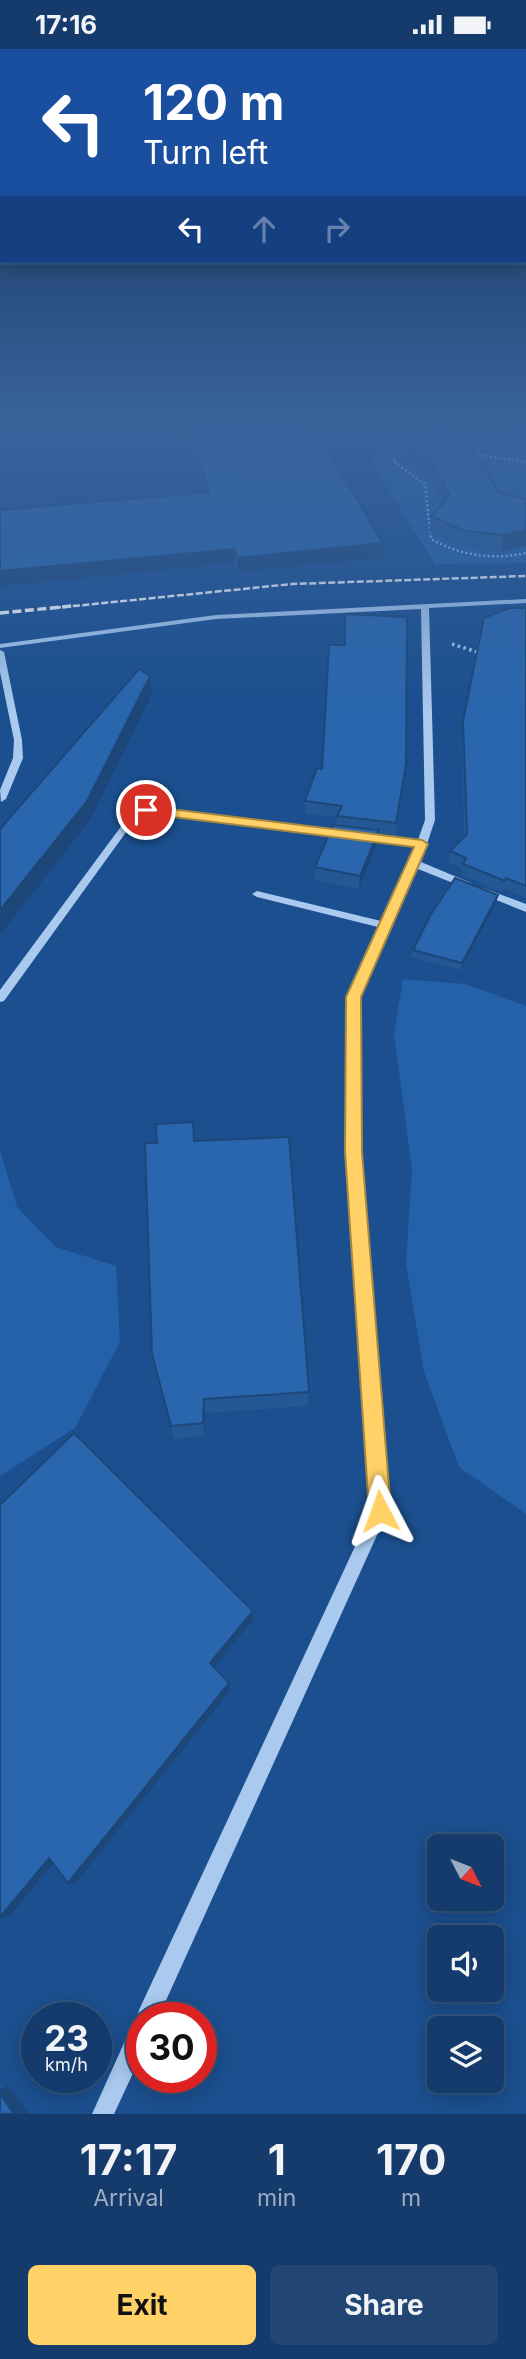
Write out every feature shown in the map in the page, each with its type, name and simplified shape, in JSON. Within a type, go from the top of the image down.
[{"type":"street","points":[[0,646],[216,617],[526,601]]},
{"type":"street","points":[[154,2002],[380,1511],[354,1152],[353,997],[384,925],[415,864],[430,820],[425,605]]},
{"type":"street","points":[[0,652],[18,740],[18,758],[2,799]]},
{"type":"street","points":[[0,998],[134,814],[146,810],[422,844]]},
{"type":"street","points":[[415,864],[526,908]]},
{"type":"street","points":[[257,894],[384,925]]},
{"type":"street","points":[[103,2114],[126,2064]]},
{"type":"path","points":[[429,517],[431,539],[460,553],[478,557],[526,553]]},
{"type":"path","points":[[427,638],[489,655]]},
{"type":"shaded area","points":[[406,517],[526,517],[526,563],[435,564]]},
{"type":"shaded area","points":[[403,979],[465,984],[526,1006],[526,1514],[459,1467],[424,1372],[406,1263],[412,1169],[394,1035]]},
{"type":"shaded area","points":[[0,1150],[17,1207],[56,1247],[116,1266],[120,1342],[75,1428],[0,1476]]},
{"type":"building","points":[[0,517],[368,517],[383,543],[237,558],[234,549],[0,571]]},
{"type":"building","points":[[434,517],[526,517],[526,530],[504,535],[465,531]]},
{"type":"building","points":[[510,608],[526,608],[526,886],[506,878],[505,881],[463,864],[466,858],[450,851],[467,834],[463,721],[484,618]]},
{"type":"building","points":[[345,614],[407,617],[406,764],[396,823],[337,816],[342,806],[305,801],[317,768],[322,769],[329,645],[345,645]]},
{"type":"building","points":[[139,669],[150,676],[87,801],[0,910],[0,829]]},
{"type":"building","points":[[333,825],[379,830],[360,876],[315,867]]},
{"type":"building","points":[[455,878],[498,895],[462,963],[413,950],[431,914]]},
{"type":"building","points":[[193,1122],[194,1141],[289,1137],[309,1392],[204,1399],[203,1423],[171,1426],[152,1354],[145,1143],[157,1143],[156,1124]]},
{"type":"building","points":[[74,1433],[253,1611],[210,1663],[229,1683],[68,1883],[49,1858],[0,1917],[0,1505]]},
{"type":"building","points":[[0,2094],[14,2114],[0,2114]]},
{"type":"railway","points":[[54,608],[292,584],[526,576]]},
{"type":"railway","points":[[0,613],[72,606]]},
{"type":"route","points":[[146,810],[422,844],[415,864],[371,951],[353,997],[354,1152],[380,1511]]}]
